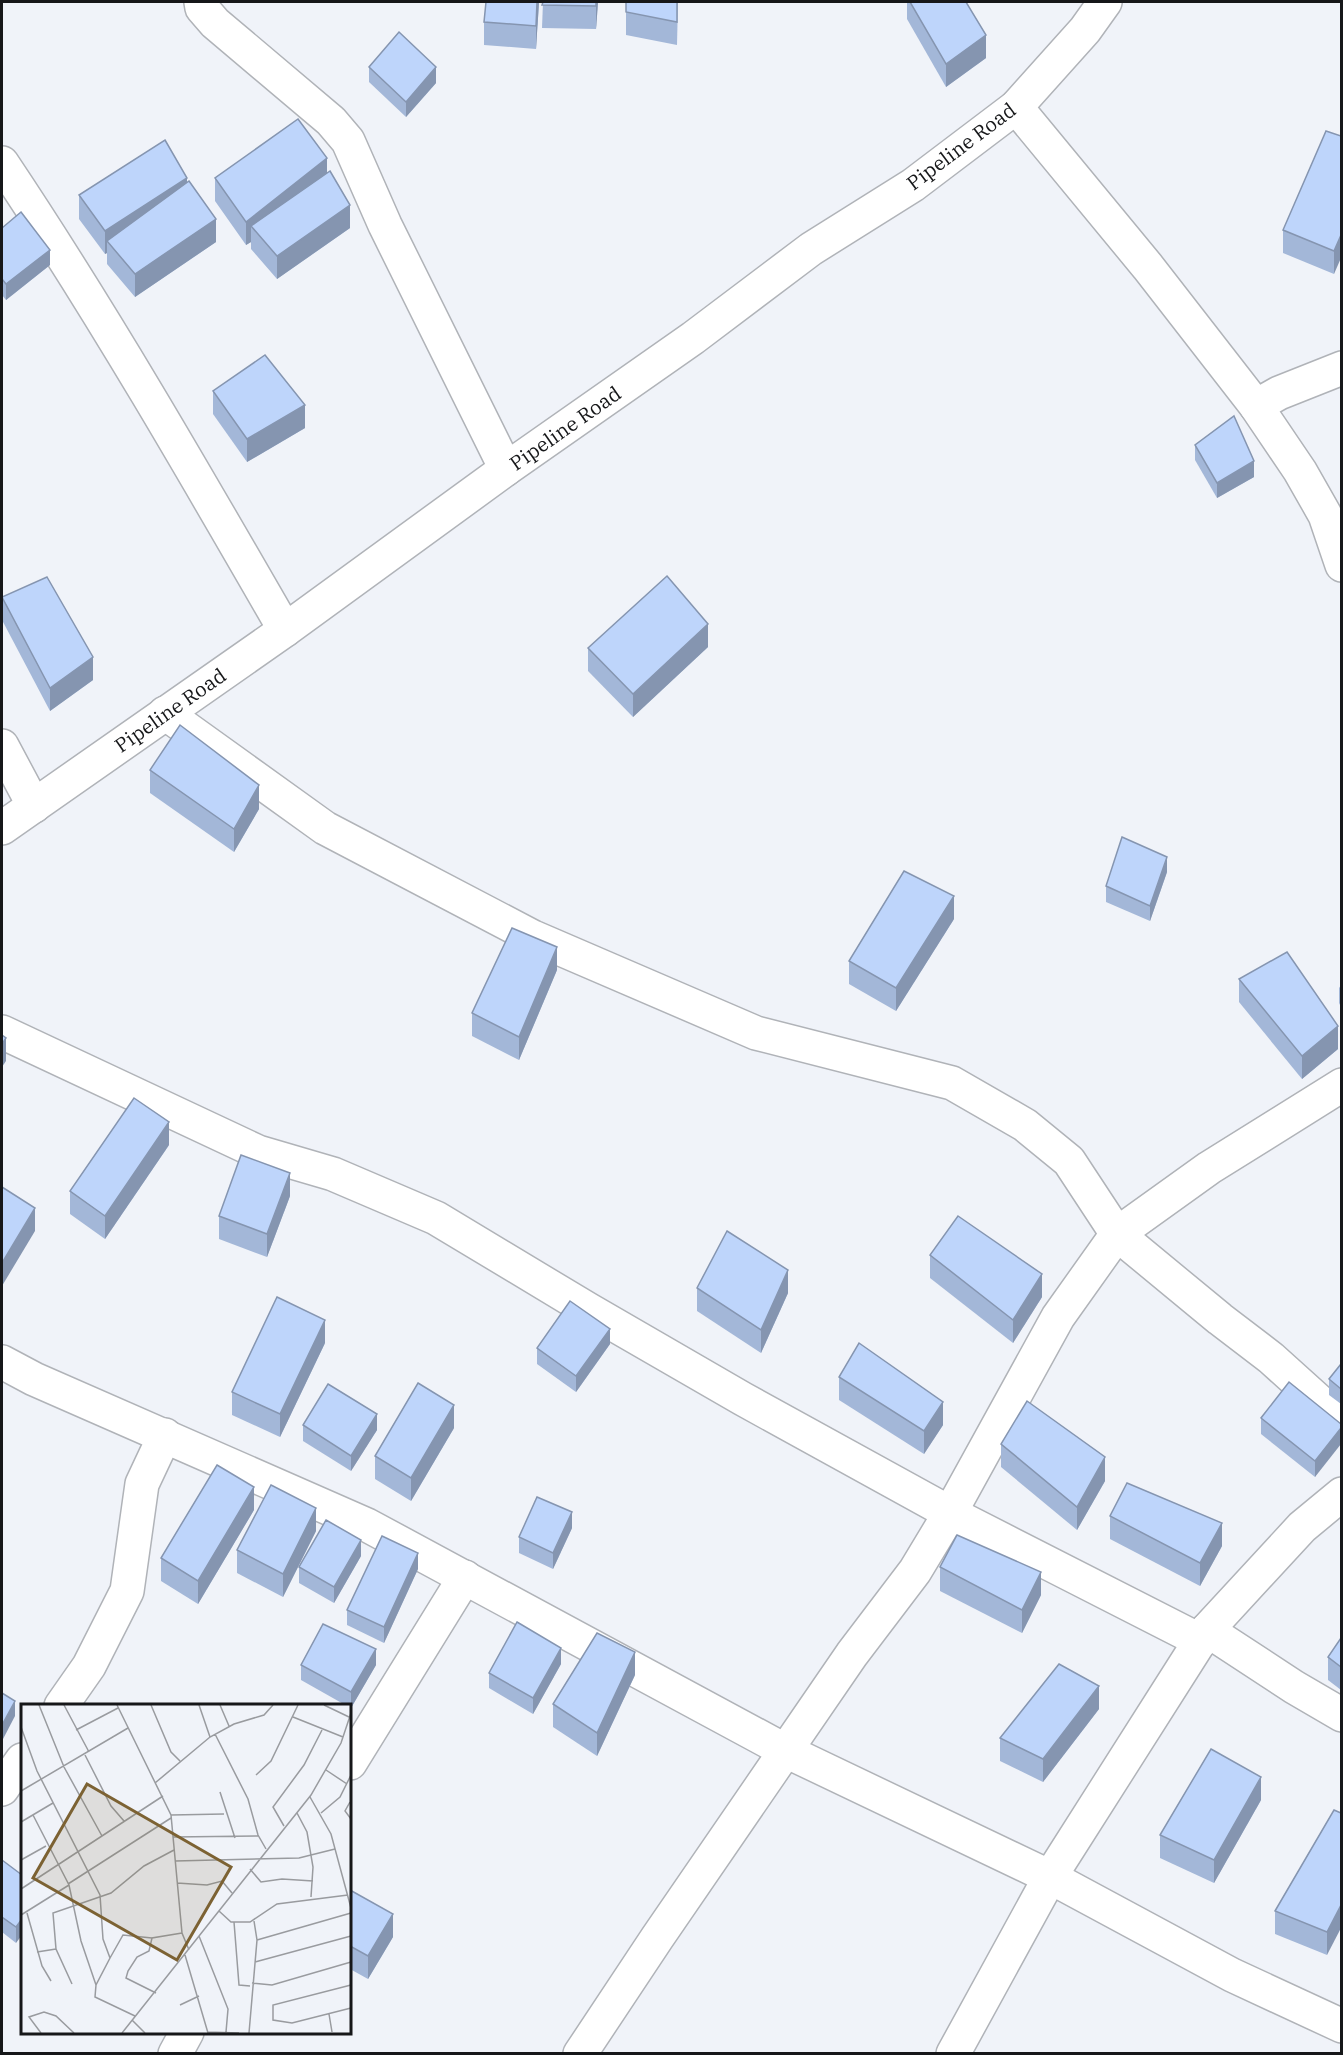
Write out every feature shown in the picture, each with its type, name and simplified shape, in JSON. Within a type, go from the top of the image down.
[{"type":"street","points":[[201,2],[202,8],[215,23],[331,121],[348,141],[385,225],[506,469]]},
{"type":"street","name":"Pipeline Road","points":[[2,828],[285,630],[506,469],[693,338],[811,249],[913,185],[1016,107],[1085,30],[1105,2]]},
{"type":"street","points":[[1016,107],[1148,267],[1256,406],[1300,471],[1325,515],[1341,565]]},
{"type":"street","points":[[2,163],[57,245],[204,489],[285,630]]},
{"type":"street","points":[[1256,406],[1279,393],[1341,368]]},
{"type":"street","points":[[165,713],[325,828],[533,938],[756,1033],[952,1083],[1025,1125],[1069,1161],[1117,1234],[1271,1358],[1341,1422]]},
{"type":"street","points":[[2,746],[34,806]]},
{"type":"street","points":[[2,1032],[258,1152],[333,1174],[436,1218],[732,1394],[950,1513],[1204,1636],[1341,1715]]},
{"type":"street","points":[[580,2054],[852,1654],[915,1571],[950,1513],[1058,1317],[1117,1234],[1209,1168],[1341,1085]]},
{"type":"street","points":[[2,1362],[34,1379],[367,1525],[786,1750],[1050,1877],[1232,1975],[1341,2026]]},
{"type":"street","points":[[62,1704],[89,1666],[127,1591],[142,1484],[165,1435]]},
{"type":"street","points":[[953,2054],[1050,1877],[1204,1636],[1302,1527],[1341,1494]]},
{"type":"street","points":[[351,1761],[465,1577]]},
{"type":"street","points":[[2,1789],[21,1761]]},
{"type":"street","points":[[175,2054],[186,2034]]},
{"type":"building","points":[[486,2],[537,2],[536,26],[484,22]]},
{"type":"building","points":[[543,2],[596,2],[596,6],[542,5]]},
{"type":"building","points":[[626,2],[677,2],[677,22],[626,12]]},
{"type":"building","points":[[910,2],[966,2],[986,35],[946,64]]},
{"type":"building","points":[[399,32],[436,67],[406,102],[369,67]]},
{"type":"building","points":[[298,119],[327,158],[246,222],[215,178]]},
{"type":"building","points":[[1326,131],[1341,136],[1341,235],[1334,251],[1283,230]]},
{"type":"building","points":[[165,140],[187,178],[105,231],[79,195]]},
{"type":"building","points":[[330,171],[350,205],[277,256],[251,226]]},
{"type":"building","points":[[189,181],[216,219],[135,274],[107,241]]},
{"type":"building","points":[[21,212],[50,250],[6,284],[2,279],[2,228]]},
{"type":"building","points":[[265,355],[305,405],[247,439],[213,391]]},
{"type":"building","points":[[1234,416],[1254,461],[1217,483],[1195,445]]},
{"type":"building","points":[[667,576],[708,624],[633,694],[588,648]]},
{"type":"building","points":[[47,577],[93,657],[50,688],[2,597]]},
{"type":"building","points":[[180,725],[259,785],[234,829],[150,770]]},
{"type":"building","points":[[1122,837],[1167,857],[1150,906],[1106,886]]},
{"type":"building","points":[[904,871],[954,896],[896,988],[849,961]]},
{"type":"building","points":[[512,928],[557,947],[519,1037],[472,1013]]},
{"type":"building","points":[[1287,952],[1338,1026],[1302,1056],[1239,979]]},
{"type":"building","points":[[134,1098],[169,1122],[105,1216],[70,1191]]},
{"type":"building","points":[[241,1155],[290,1173],[267,1234],[219,1216]]},
{"type":"building","points":[[2,1187],[35,1208],[2,1263]]},
{"type":"building","points":[[958,1216],[1042,1274],[1013,1320],[930,1255]]},
{"type":"building","points":[[727,1231],[788,1270],[761,1330],[697,1288]]},
{"type":"building","points":[[277,1297],[325,1320],[280,1414],[232,1392]]},
{"type":"building","points":[[570,1301],[610,1329],[576,1376],[537,1348]]},
{"type":"building","points":[[859,1343],[943,1402],[924,1431],[839,1377]]},
{"type":"building","points":[[1341,1364],[1341,1389],[1329,1379]]},
{"type":"building","points":[[1289,1382],[1341,1424],[1341,1428],[1315,1461],[1261,1418]]},
{"type":"building","points":[[418,1383],[454,1405],[411,1478],[375,1456]]},
{"type":"building","points":[[328,1384],[377,1414],[351,1456],[303,1425]]},
{"type":"building","points":[[1027,1401],[1105,1457],[1077,1507],[1001,1444]]},
{"type":"building","points":[[217,1465],[254,1487],[198,1581],[161,1558]]},
{"type":"building","points":[[1127,1483],[1222,1523],[1200,1563],[1110,1516]]},
{"type":"building","points":[[271,1485],[316,1508],[283,1574],[237,1550]]},
{"type":"building","points":[[537,1497],[572,1512],[553,1553],[519,1537]]},
{"type":"building","points":[[326,1520],[361,1540],[334,1587],[299,1567]]},
{"type":"building","points":[[957,1535],[1041,1572],[1022,1610],[940,1567]]},
{"type":"building","points":[[382,1536],[418,1553],[384,1627],[347,1610]]},
{"type":"building","points":[[517,1622],[561,1648],[533,1698],[489,1673]]},
{"type":"building","points":[[323,1624],[376,1649],[351,1692],[301,1665]]},
{"type":"building","points":[[597,1633],[635,1652],[597,1733],[553,1704]]},
{"type":"building","points":[[1341,1638],[1341,1667],[1328,1657]]},
{"type":"building","points":[[1059,1664],[1099,1686],[1043,1759],[1000,1738]]},
{"type":"building","points":[[2,1693],[15,1701],[2,1725]]},
{"type":"building","points":[[1211,1749],[1261,1777],[1214,1860],[1160,1835]]},
{"type":"building","points":[[1334,1810],[1341,1813],[1341,1905],[1327,1932],[1275,1911]]},
{"type":"building","points":[[2,1860],[21,1874],[21,1920],[16,1927],[2,1917]]},
{"type":"building","points":[[351,1891],[393,1914],[368,1956],[351,1947]]}]
